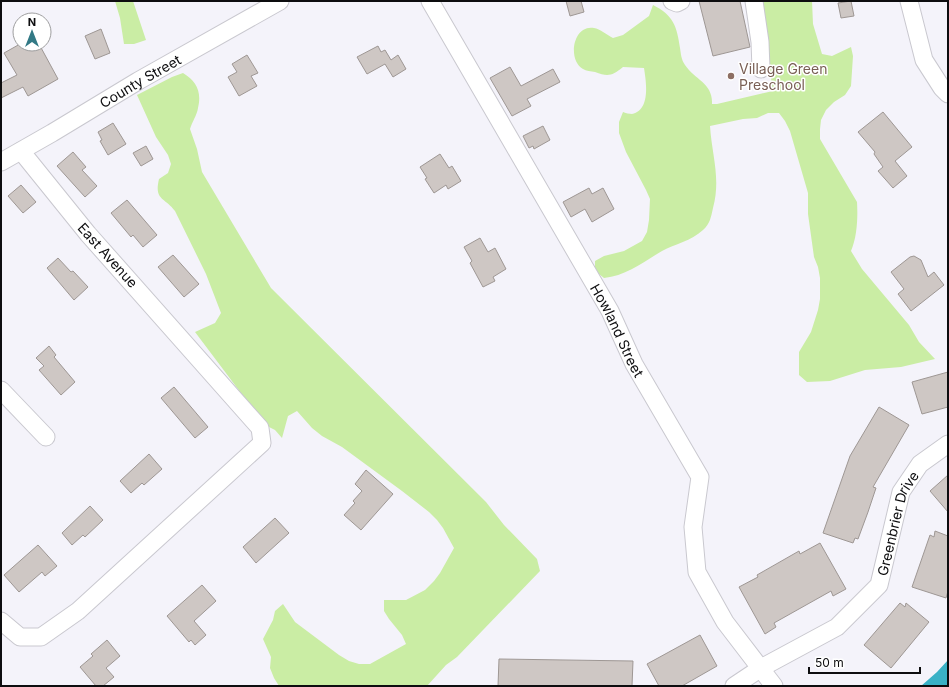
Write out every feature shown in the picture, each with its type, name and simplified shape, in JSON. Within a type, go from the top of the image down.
[{"type":"street","name":"County Street","points":[[1,162],[138,81],[280,1]]},
{"type":"street","name":"Howland Street","points":[[430,1],[610,312],[634,364],[700,478],[693,527],[697,572],[725,622],[774,686]]},
{"type":"street","points":[[672,1],[677,3],[681,1]]},
{"type":"street","points":[[754,1],[760,42],[761,69]]},
{"type":"street","points":[[909,1],[924,60],[942,88],[948,94]]},
{"type":"street","name":"East Avenue","points":[[1,622],[20,637],[41,636],[78,611],[262,443],[260,428],[88,234],[21,151]]},
{"type":"street","points":[[1,390],[46,437]]},
{"type":"street","name":"Greenbrier Drive","points":[[734,686],[760,668],[837,627],[879,585],[901,492],[920,464],[948,444]]},
{"type":"green space","points":[[115,1],[133,1],[146,40],[134,44],[124,44],[120,18]]},
{"type":"green space","points":[[759,1],[812,1],[813,24],[822,54],[832,56],[851,47],[853,56],[851,86],[845,95],[834,102],[826,110],[821,120],[820,139],[857,202],[857,227],[855,240],[851,251],[862,269],[909,325],[919,342],[935,359],[901,367],[865,370],[830,381],[807,382],[799,375],[799,352],[811,332],[818,310],[820,299],[820,278],[814,257],[808,214],[808,193],[790,131],[779,113],[768,113],[757,118],[743,119],[710,126],[716,187],[711,217],[709,223],[703,230],[688,240],[662,251],[634,268],[620,274],[604,278],[595,271],[595,261],[604,256],[624,251],[642,241],[647,232],[650,199],[626,152],[619,133],[619,122],[623,112],[632,114],[642,107],[645,101],[646,80],[644,68],[623,67],[610,75],[603,75],[583,69],[575,58],[574,51],[577,37],[581,31],[587,28],[594,28],[613,38],[623,35],[649,16],[653,5],[670,17],[677,33],[681,56],[684,63],[689,70],[707,86],[712,97],[712,104],[717,104],[773,91]]},
{"type":"green space","points":[[183,73],[195,83],[199,96],[197,111],[190,129],[197,149],[202,172],[271,288],[486,502],[504,525],[537,559],[540,571],[427,686],[279,686],[270,668],[271,657],[263,639],[273,620],[275,611],[283,604],[295,622],[349,661],[359,664],[370,664],[406,644],[402,635],[384,611],[384,600],[406,600],[425,590],[440,573],[454,548],[443,528],[429,512],[342,447],[322,436],[312,428],[297,411],[288,416],[282,438],[275,430],[265,425],[195,332],[215,323],[221,313],[206,274],[175,211],[159,195],[159,179],[168,173],[171,164],[168,155],[156,137],[137,95]]},
{"type":"water","points":[[948,660],[948,686],[921,686],[937,672]]},
{"type":"building","points":[[566,1],[581,1],[584,12],[570,16]]},
{"type":"building","points":[[699,1],[740,1],[750,47],[713,56]]},
{"type":"building","points":[[851,1],[854,16],[841,18],[838,3]]},
{"type":"building","points":[[101,29],[110,53],[95,59],[85,36]]},
{"type":"building","points":[[378,46],[381,52],[385,50],[391,60],[398,55],[406,69],[393,77],[385,64],[367,74],[357,57]]},
{"type":"building","points":[[12,48],[12,52],[43,52],[58,79],[28,96],[23,87],[1,98],[1,83],[17,75],[4,53]]},
{"type":"building","points":[[247,55],[258,73],[251,76],[257,86],[239,96],[228,77],[237,72],[232,64]]},
{"type":"building","points":[[510,67],[521,86],[553,69],[560,82],[527,99],[531,106],[512,116],[490,78]]},
{"type":"building","points":[[883,112],[912,147],[895,161],[907,176],[893,188],[878,171],[883,167],[874,154],[875,152],[858,132]]},
{"type":"building","points":[[113,123],[126,144],[108,155],[100,141],[102,140],[98,132]]},
{"type":"building","points":[[543,126],[550,140],[534,149],[533,146],[529,148],[523,136]]},
{"type":"building","points":[[146,146],[153,159],[141,166],[133,153]]},
{"type":"building","points":[[73,152],[86,167],[82,170],[97,186],[85,197],[57,166]]},
{"type":"building","points":[[440,154],[449,168],[452,166],[461,181],[448,189],[446,185],[434,193],[425,179],[427,178],[420,167]]},
{"type":"building","points":[[21,185],[36,202],[23,213],[8,196]]},
{"type":"building","points":[[589,188],[592,194],[603,188],[614,209],[592,222],[585,209],[571,217],[563,202]]},
{"type":"building","points":[[127,200],[157,235],[143,247],[133,235],[131,237],[111,213]]},
{"type":"building","points":[[480,238],[488,252],[495,248],[506,269],[493,277],[495,281],[483,287],[470,263],[472,261],[464,247]]},
{"type":"building","points":[[173,255],[199,284],[184,297],[158,267]]},
{"type":"building","points":[[914,256],[921,260],[928,277],[934,272],[944,285],[911,311],[898,294],[904,289],[891,272],[910,257]]},
{"type":"building","points":[[58,258],[88,287],[74,300],[47,268]]},
{"type":"building","points":[[49,346],[56,355],[54,357],[75,382],[61,395],[39,370],[44,366],[36,358]]},
{"type":"building","points":[[948,372],[948,407],[922,414],[912,382]]},
{"type":"building","points":[[174,387],[208,427],[195,438],[161,398]]},
{"type":"building","points":[[879,407],[909,425],[873,487],[876,488],[868,512],[858,539],[855,538],[853,543],[823,533],[850,456]]},
{"type":"building","points":[[149,454],[162,469],[144,485],[142,483],[131,493],[120,481]]},
{"type":"building","points":[[366,470],[393,494],[361,530],[344,515],[355,503],[353,501],[362,491],[355,484]]},
{"type":"building","points":[[948,475],[948,512],[930,491]]},
{"type":"building","points":[[90,506],[103,520],[85,537],[83,535],[72,545],[62,533]]},
{"type":"building","points":[[275,518],[289,533],[256,563],[243,547]]},
{"type":"building","points":[[935,531],[948,536],[948,591],[946,598],[912,587],[930,535],[934,537]]},
{"type":"building","points":[[820,543],[846,589],[833,596],[831,591],[774,623],[776,627],[765,634],[739,587],[758,577],[757,575],[799,551],[800,554]]},
{"type":"building","points":[[38,545],[57,566],[45,576],[42,572],[19,592],[4,575]]},
{"type":"building","points":[[202,585],[216,601],[194,621],[206,635],[195,645],[191,640],[189,642],[167,616]]},
{"type":"building","points":[[900,603],[905,607],[906,603],[929,622],[891,668],[864,645]]},
{"type":"building","points":[[700,635],[717,666],[682,686],[659,686],[647,664]]},
{"type":"building","points":[[107,640],[120,656],[106,668],[114,677],[103,686],[96,686],[80,667],[93,656],[91,654]]},
{"type":"building","points":[[499,659],[633,661],[632,686],[498,686]]},
{"type":"place","name":"Village Green Preschool","points":[[731,76]]}]
